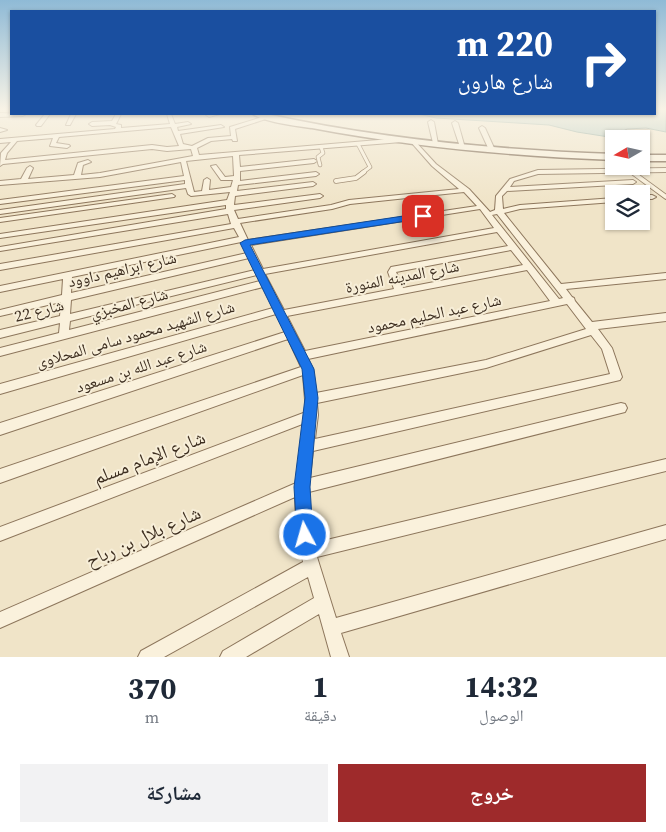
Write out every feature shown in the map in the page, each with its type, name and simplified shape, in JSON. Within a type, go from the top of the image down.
[{"type":"street","points":[[1,160],[15,141]]},
{"type":"street","points":[[34,145],[36,141]]},
{"type":"street","points":[[53,141],[52,145],[68,144],[67,146]]},
{"type":"street","points":[[179,141],[181,145],[186,146]]},
{"type":"street","points":[[1,160],[26,160],[60,156],[81,151],[194,147],[207,141]]},
{"type":"street","points":[[0,183],[77,177],[196,157],[395,141]]},
{"type":"street","points":[[409,141],[492,150],[605,156]]},
{"type":"street","points":[[413,141],[434,165],[467,190],[485,210],[557,303]]},
{"type":"street","points":[[461,141],[463,147]]},
{"type":"street","points":[[488,141],[492,150]]},
{"type":"street","points":[[131,149],[133,142]]},
{"type":"street","points":[[194,147],[196,157]]},
{"type":"street","points":[[26,160],[31,153]]},
{"type":"street","points":[[233,198],[236,154]]},
{"type":"street","points":[[55,166],[60,156]]},
{"type":"street","points":[[650,158],[666,158]]},
{"type":"street","points":[[183,159],[190,194],[205,193],[233,198],[332,207],[349,202],[467,190]]},
{"type":"street","points":[[77,177],[80,164],[88,162]]},
{"type":"street","points":[[0,249],[233,198],[317,163]]},
{"type":"street","points":[[214,166],[233,198],[244,241],[308,369],[312,415],[302,487],[303,518],[310,559],[340,657]]},
{"type":"street","points":[[24,181],[30,168]]},
{"type":"street","points":[[59,178],[65,169]]},
{"type":"street","points":[[306,448],[613,379],[616,374],[610,354],[571,300],[499,212],[499,196],[512,180],[538,172],[605,169]]},
{"type":"street","points":[[650,169],[666,170]]},
{"type":"street","points":[[0,267],[316,174]]},
{"type":"street","points":[[205,193],[207,180]]},
{"type":"street","points":[[0,202],[188,182]]},
{"type":"street","points":[[0,212],[188,182]]},
{"type":"street","points":[[504,189],[633,182]]},
{"type":"street","points":[[0,236],[313,184]]},
{"type":"street","points":[[0,220],[172,196]]},
{"type":"street","points":[[233,198],[320,196]]},
{"type":"street","points":[[0,289],[244,241],[485,210],[499,212],[520,207],[605,201]]},
{"type":"street","name":"شارع 22","points":[[0,334],[260,272],[499,229]]},
{"type":"street","points":[[400,292],[392,272],[394,269],[514,247]]},
{"type":"street","name":"شارع ابراهيم داوود","points":[[0,313],[251,255]]},
{"type":"street","name":"شارع المدينه المنورة","points":[[280,312],[400,292],[529,267]]},
{"type":"street","points":[[64,335],[68,275]]},
{"type":"street","points":[[560,287],[666,276]]},
{"type":"street","name":"شارع المخبزي","points":[[0,352],[265,283]]},
{"type":"street","name":"شارع عبد الحليم محمود","points":[[302,356],[571,300]]},
{"type":"street","name":"شارع الشهيد محمود سامى المحلاوى","points":[[0,389],[280,312]]},
{"type":"street","points":[[312,398],[486,364],[592,328],[666,317]]},
{"type":"street","name":"شارع عبد الله بن مسعود","points":[[0,429],[291,334]]},
{"type":"street","points":[[0,476],[308,369]]},
{"type":"street","name":"شارع بلال بن رباح","points":[[0,620],[302,487],[621,408]]},
{"type":"street","name":"شارع الإمام مسلم","points":[[0,534],[312,415]]},
{"type":"street","points":[[147,657],[310,559],[666,464]]},
{"type":"street","points":[[331,628],[666,532]]},
{"type":"street","points":[[229,657],[323,602]]},
{"type":"lane","points":[[336,181],[356,178],[370,167],[358,144]]},
{"type":"lane","points":[[317,163],[318,157],[323,153],[321,147]]},
{"type":"lane","points":[[636,175],[666,197]]},
{"type":"route","points":[[305,535],[302,487],[312,415],[308,369],[245,243],[423,216]]}]
